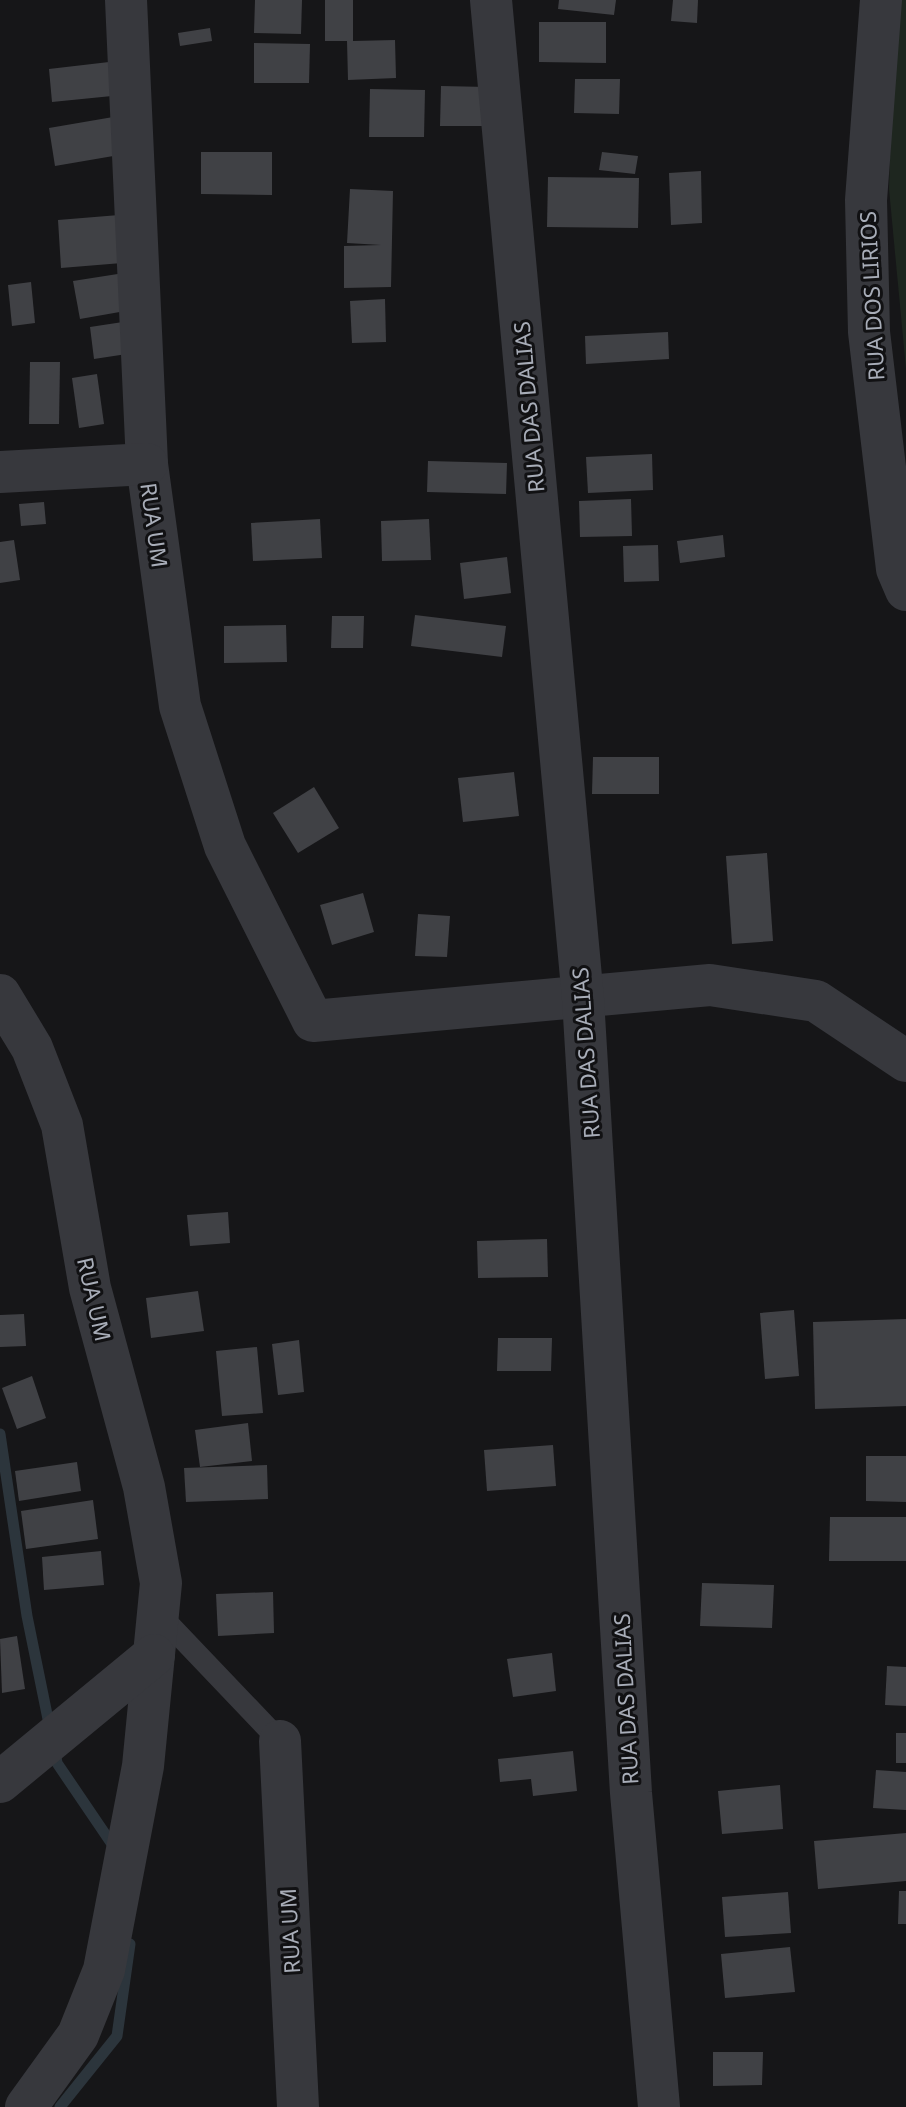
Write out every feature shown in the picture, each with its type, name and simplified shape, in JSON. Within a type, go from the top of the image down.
[{"type":"street","name":"RUA UM","points":[[126,0],[147,464],[180,706],[225,846],[313,1021],[583,999]]},
{"type":"street","name":"RUA DAS DALIAS","points":[[491,0],[583,999],[631,1793],[659,2107]]},
{"type":"street","name":"RUA DOS LIRIOS","points":[[881,0],[866,200],[869,332],[897,569],[906,590]]},
{"type":"street","points":[[0,472],[147,464]]},
{"type":"street","points":[[583,999],[710,985],[750,988],[816,1001],[906,1061]]},
{"type":"street","name":"RUA UM","points":[[0,995],[32,1048],[62,1125],[90,1288],[144,1487],[161,1583],[143,1766],[104,1970],[78,2035],[26,2107]]},
{"type":"street","points":[[0,1782],[154,1655]]},
{"type":"street","name":"RUA UM","points":[[280,1741],[298,2107]]},
{"type":"lane","name":"RUA UM","points":[[158,1613],[280,1741]]},
{"type":"shaded area","points":[[895,0],[906,0],[906,369],[889,189]]},
{"type":"building","points":[[255,0],[302,0],[301,34],[254,33]]},
{"type":"building","points":[[325,0],[353,0],[353,41],[395,40],[396,78],[348,80],[347,41],[325,41]]},
{"type":"building","points":[[559,0],[616,0],[614,15],[558,9]]},
{"type":"building","points":[[673,0],[698,0],[697,23],[671,21]]},
{"type":"building","points":[[539,22],[606,22],[606,63],[539,62]]},
{"type":"building","points":[[210,28],[212,41],[180,46],[178,33]]},
{"type":"building","points":[[254,43],[310,44],[309,83],[254,83]]},
{"type":"building","points":[[109,62],[112,96],[52,102],[49,69]]},
{"type":"building","points":[[575,79],[620,79],[619,114],[574,113]]},
{"type":"building","points":[[441,86],[488,87],[487,126],[440,126]]},
{"type":"building","points":[[370,89],[425,90],[424,137],[369,137]]},
{"type":"building","points":[[119,116],[125,154],[55,166],[49,128]]},
{"type":"building","points":[[201,152],[272,152],[272,195],[201,194]]},
{"type":"building","points":[[602,152],[638,156],[635,174],[599,170]]},
{"type":"building","points":[[701,171],[702,223],[671,225],[669,173]]},
{"type":"building","points":[[548,177],[639,178],[638,228],[547,227]]},
{"type":"building","points":[[350,189],[393,191],[391,287],[344,288],[344,246],[381,245],[347,243]]},
{"type":"building","points":[[119,215],[122,263],[61,268],[58,220]]},
{"type":"building","points":[[124,273],[131,310],[80,319],[73,281]]},
{"type":"building","points":[[31,282],[35,323],[12,326],[8,285]]},
{"type":"building","points":[[385,299],[386,342],[352,343],[350,301]]},
{"type":"building","points":[[136,320],[140,352],[94,359],[90,327]]},
{"type":"building","points":[[668,332],[669,359],[586,364],[585,336]]},
{"type":"building","points":[[30,362],[60,362],[59,424],[29,424]]},
{"type":"building","points":[[97,374],[104,424],[79,428],[72,378]]},
{"type":"building","points":[[652,454],[653,490],[588,493],[586,457]]},
{"type":"building","points":[[428,461],[507,463],[506,494],[427,492]]},
{"type":"building","points":[[631,499],[632,536],[580,537],[579,501]]},
{"type":"building","points":[[44,502],[46,524],[21,526],[19,504]]},
{"type":"building","points":[[320,519],[322,558],[253,561],[251,523]]},
{"type":"building","points":[[429,519],[431,560],[382,561],[381,521]]},
{"type":"building","points":[[723,535],[725,557],[680,563],[677,541]]},
{"type":"building","points":[[14,540],[20,580],[0,583],[0,542]]},
{"type":"building","points":[[658,545],[659,581],[624,582],[623,546]]},
{"type":"building","points":[[507,557],[511,593],[464,599],[460,563]]},
{"type":"building","points":[[415,615],[506,626],[502,657],[411,646]]},
{"type":"building","points":[[332,616],[364,616],[363,648],[331,648]]},
{"type":"building","points":[[286,625],[287,662],[224,663],[224,626]]},
{"type":"building","points":[[593,757],[659,757],[659,794],[592,794]]},
{"type":"building","points":[[514,772],[519,816],[463,822],[458,778]]},
{"type":"building","points":[[314,787],[339,828],[298,853],[273,813]]},
{"type":"building","points":[[767,853],[773,941],[732,944],[726,856]]},
{"type":"building","points":[[363,893],[374,932],[332,945],[320,905]]},
{"type":"building","points":[[418,914],[450,916],[447,957],[415,956]]},
{"type":"building","points":[[228,1212],[230,1243],[190,1246],[187,1215]]},
{"type":"building","points":[[547,1239],[548,1277],[478,1278],[477,1241]]},
{"type":"building","points":[[198,1291],[204,1331],[151,1338],[146,1298]]},
{"type":"building","points":[[794,1310],[799,1376],[765,1379],[760,1313]]},
{"type":"building","points":[[24,1314],[26,1346],[0,1347],[0,1315]]},
{"type":"building","points":[[906,1319],[906,1406],[815,1409],[813,1322]]},
{"type":"building","points":[[498,1338],[552,1338],[551,1371],[497,1371]]},
{"type":"building","points":[[299,1340],[304,1392],[278,1395],[272,1344]]},
{"type":"building","points":[[257,1347],[263,1413],[222,1416],[216,1351]]},
{"type":"building","points":[[32,1376],[46,1418],[17,1429],[2,1388]]},
{"type":"building","points":[[248,1423],[252,1461],[200,1467],[195,1430]]},
{"type":"building","points":[[553,1445],[556,1486],[487,1491],[484,1450]]},
{"type":"building","points":[[866,1456],[906,1456],[906,1502],[866,1501]]},
{"type":"building","points":[[77,1462],[81,1491],[19,1501],[15,1471]]},
{"type":"building","points":[[267,1465],[268,1499],[186,1502],[184,1468]]},
{"type":"building","points":[[93,1500],[98,1539],[26,1549],[21,1511]]},
{"type":"building","points":[[830,1517],[906,1517],[906,1561],[829,1561]]},
{"type":"building","points":[[101,1551],[104,1585],[44,1590],[42,1557]]},
{"type":"building","points":[[702,1583],[774,1585],[772,1628],[700,1626]]},
{"type":"building","points":[[273,1592],[274,1633],[218,1636],[216,1594]]},
{"type":"building","points":[[17,1636],[25,1689],[2,1693],[0,1639]]},
{"type":"building","points":[[552,1653],[556,1691],[513,1697],[507,1659]]},
{"type":"building","points":[[887,1666],[906,1667],[906,1706],[885,1705]]},
{"type":"building","points":[[896,1733],[906,1733],[906,1763],[896,1763]]},
{"type":"building","points":[[573,1751],[577,1791],[533,1796],[531,1779],[500,1782],[498,1759]]},
{"type":"building","points":[[876,1770],[906,1772],[906,1810],[873,1808]]},
{"type":"building","points":[[780,1785],[783,1829],[722,1834],[718,1791]]},
{"type":"building","points":[[906,1833],[906,1881],[818,1889],[814,1841]]},
{"type":"building","points":[[899,1891],[906,1891],[906,1924],[898,1924]]},
{"type":"building","points":[[788,1892],[791,1933],[725,1937],[722,1897]]},
{"type":"building","points":[[790,1947],[795,1992],[725,1998],[721,1954]]},
{"type":"building","points":[[713,2052],[763,2052],[762,2085],[713,2086]]},
{"type":"waterway","points":[[0,1434],[27,1616],[50,1729]]},
{"type":"waterway","points":[[55,1750],[57,1763],[116,1850]]},
{"type":"waterway","points":[[60,2107],[117,2036],[130,1944]]}]
